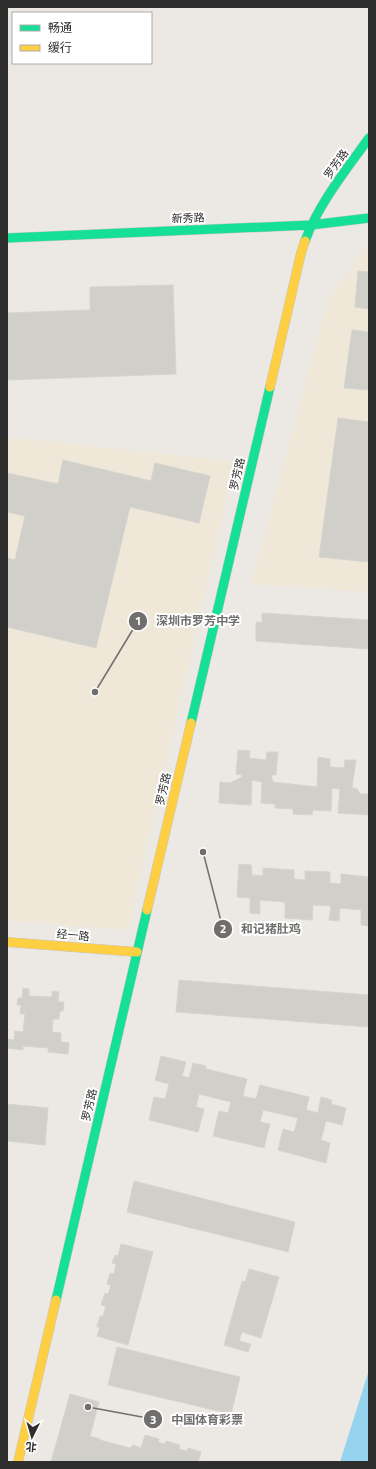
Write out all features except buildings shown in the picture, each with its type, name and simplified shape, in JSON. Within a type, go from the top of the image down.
[{"type":"main road","name":"罗芳路","points":[[18,1462],[301,253],[311,225],[334,188],[369,138]]},
{"type":"main road","name":"新秀路","points":[[7,238],[311,225],[369,218]]},
{"type":"main road","name":"经一路","points":[[7,942],[137,952]]},
{"type":"shaded area","points":[[369,242],[369,592],[251,584],[328,300]]},
{"type":"shaded area","points":[[7,437],[235,462],[128,930],[7,921]]},
{"type":"water","points":[[369,1370],[369,1462],[340,1462]]},
{"type":"traffic: fast","points":[[305,241],[325,200],[369,138]]},
{"type":"traffic: fast","points":[[7,238],[311,225],[369,218]]},
{"type":"traffic: fast","points":[[191,723],[270,387]]},
{"type":"traffic: fast","points":[[56,1300],[147,910]]},
{"type":"traffic: slow","points":[[270,387],[305,241]]},
{"type":"traffic: slow","points":[[147,910],[191,723]]},
{"type":"traffic: slow","points":[[7,942],[137,952]]},
{"type":"traffic: slow","points":[[18,1462],[56,1300]]},
{"type":"place","name":"深圳市罗芳中学","points":[[95,692]]},
{"type":"place","name":"和记猪肚鸡","points":[[203,852]]},
{"type":"place","name":"中国体育彩票","points":[[88,1407]]}]
